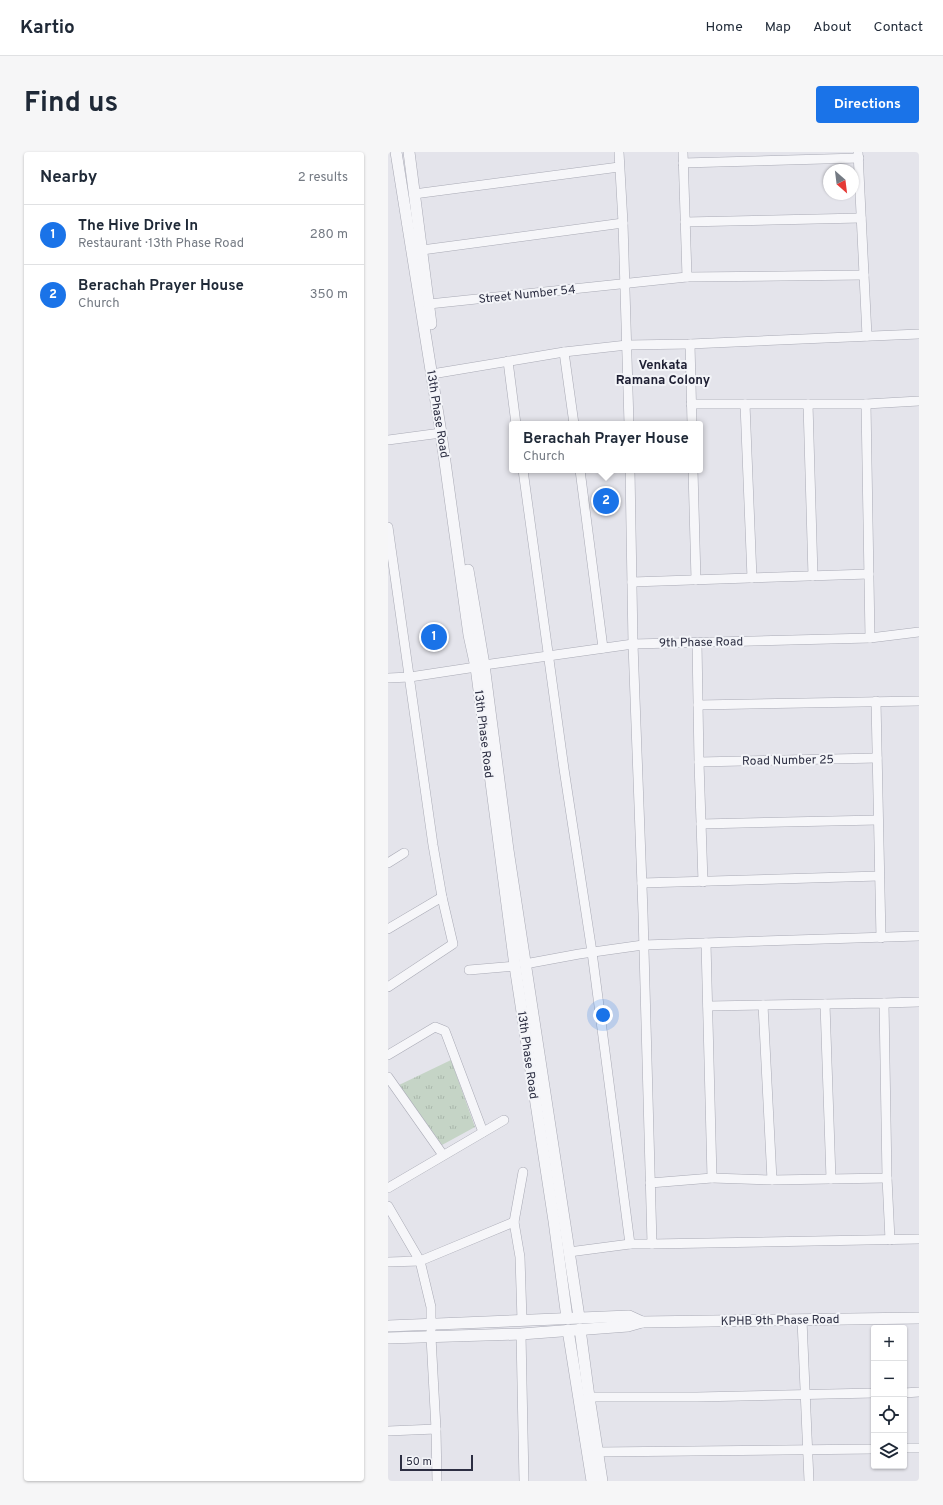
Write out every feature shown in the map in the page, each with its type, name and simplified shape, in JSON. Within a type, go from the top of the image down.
[{"type":"street","name":"13th Phase Road","points":[[396,152],[421,281],[442,432],[508,850],[520,965],[570,1252],[579,1317]]},
{"type":"street","name":"13th Phase Road","points":[[409,152],[422,250],[421,281],[429,304],[474,635]]},
{"type":"street","points":[[619,152],[618,167],[623,223],[629,421]]},
{"type":"street","points":[[683,152],[687,277]]},
{"type":"street","points":[[683,163],[858,155],[867,336]]},
{"type":"street","points":[[414,194],[618,167]]},
{"type":"street","points":[[685,222],[861,218]]},
{"type":"street","points":[[422,250],[623,223]]},
{"type":"street","name":"Street Number 54","points":[[429,304],[687,277],[864,275]]},
{"type":"street","points":[[438,373],[564,352],[627,345],[690,344],[919,334]]},
{"type":"street","points":[[690,344],[692,421]]},
{"type":"street","points":[[564,352],[574,421]]},
{"type":"street","points":[[508,361],[516,421]]},
{"type":"street","points":[[691,404],[866,404],[919,401]]},
{"type":"street","points":[[745,404],[752,578]]},
{"type":"street","points":[[808,404],[813,576]]},
{"type":"street","points":[[866,404],[870,638]]},
{"type":"street","points":[[388,440],[442,432]]},
{"type":"street","points":[[523,473],[564,769],[592,952],[630,1244]]},
{"type":"street","points":[[580,473],[603,648]]},
{"type":"street","points":[[630,473],[633,644],[642,883],[652,1244]]},
{"type":"street","points":[[693,473],[696,580]]},
{"type":"street","points":[[388,527],[433,845],[442,897],[453,944],[388,987]]},
{"type":"street","points":[[632,582],[869,574]]},
{"type":"street","name":"9th Phase Road","points":[[388,678],[410,677],[633,644],[870,638],[919,632]]},
{"type":"street","points":[[697,643],[703,882]]},
{"type":"street","points":[[876,701],[881,938]]},
{"type":"street","points":[[698,705],[919,701]]},
{"type":"street","name":"Road Number 25","points":[[699,762],[877,758]]},
{"type":"street","points":[[701,824],[878,820]]},
{"type":"street","points":[[388,863],[404,853]]},
{"type":"street","points":[[642,883],[879,876]]},
{"type":"street","points":[[388,929],[442,897]]},
{"type":"street","points":[[469,970],[520,965],[592,952],[643,945],[919,936]]},
{"type":"street","points":[[706,943],[712,1178]]},
{"type":"street","points":[[708,1006],[919,1002]]},
{"type":"street","name":"13th Phase Road","points":[[526,1003],[567,1318]]},
{"type":"street","points":[[884,1003],[887,1178],[890,1240]]},
{"type":"street","points":[[825,1004],[831,1179]]},
{"type":"street","points":[[763,1005],[772,1180]]},
{"type":"street","points":[[388,1055],[435,1027],[445,1031],[483,1132]]},
{"type":"street","points":[[388,1077],[443,1155]]},
{"type":"street","points":[[388,1188],[504,1120]]},
{"type":"street","points":[[522,1320],[520,1257],[514,1222],[523,1172]]},
{"type":"street","points":[[650,1183],[712,1178],[772,1180],[887,1178]]},
{"type":"street","points":[[388,1206],[420,1262],[431,1307],[437,1481]]},
{"type":"street","points":[[388,1262],[420,1262],[514,1222]]},
{"type":"street","points":[[570,1252],[630,1244],[919,1239]]},
{"type":"street","name":"KPHB 9th Phase Road","points":[[388,1338],[521,1334],[580,1329],[615,1322],[629,1316],[642,1322],[919,1318]]},
{"type":"street","name":"KPHB 9th Phase Road","points":[[388,1326],[579,1317],[615,1322]]},
{"type":"street","points":[[802,1320],[809,1481]]},
{"type":"street","points":[[580,1329],[602,1481]]},
{"type":"street","points":[[568,1330],[592,1481]]},
{"type":"street","points":[[521,1334],[524,1481]]},
{"type":"street","points":[[907,1393],[919,1392]]},
{"type":"street","points":[[589,1397],[697,1397],[871,1393]]},
{"type":"street","points":[[388,1431],[436,1429]]},
{"type":"street","points":[[907,1448],[919,1448]]},
{"type":"street","points":[[598,1452],[871,1449]]},
{"type":"green space","points":[[451,1060],[475,1127],[442,1145],[399,1085]]},
{"type":"place","name":"Berachah Prayer House","points":[[606,501]]},
{"type":"place","name":"The Hive Drive In","points":[[434,637]]},
{"type":"district","name":"Venkata Ramana Colony","points":[[663,372]]}]
